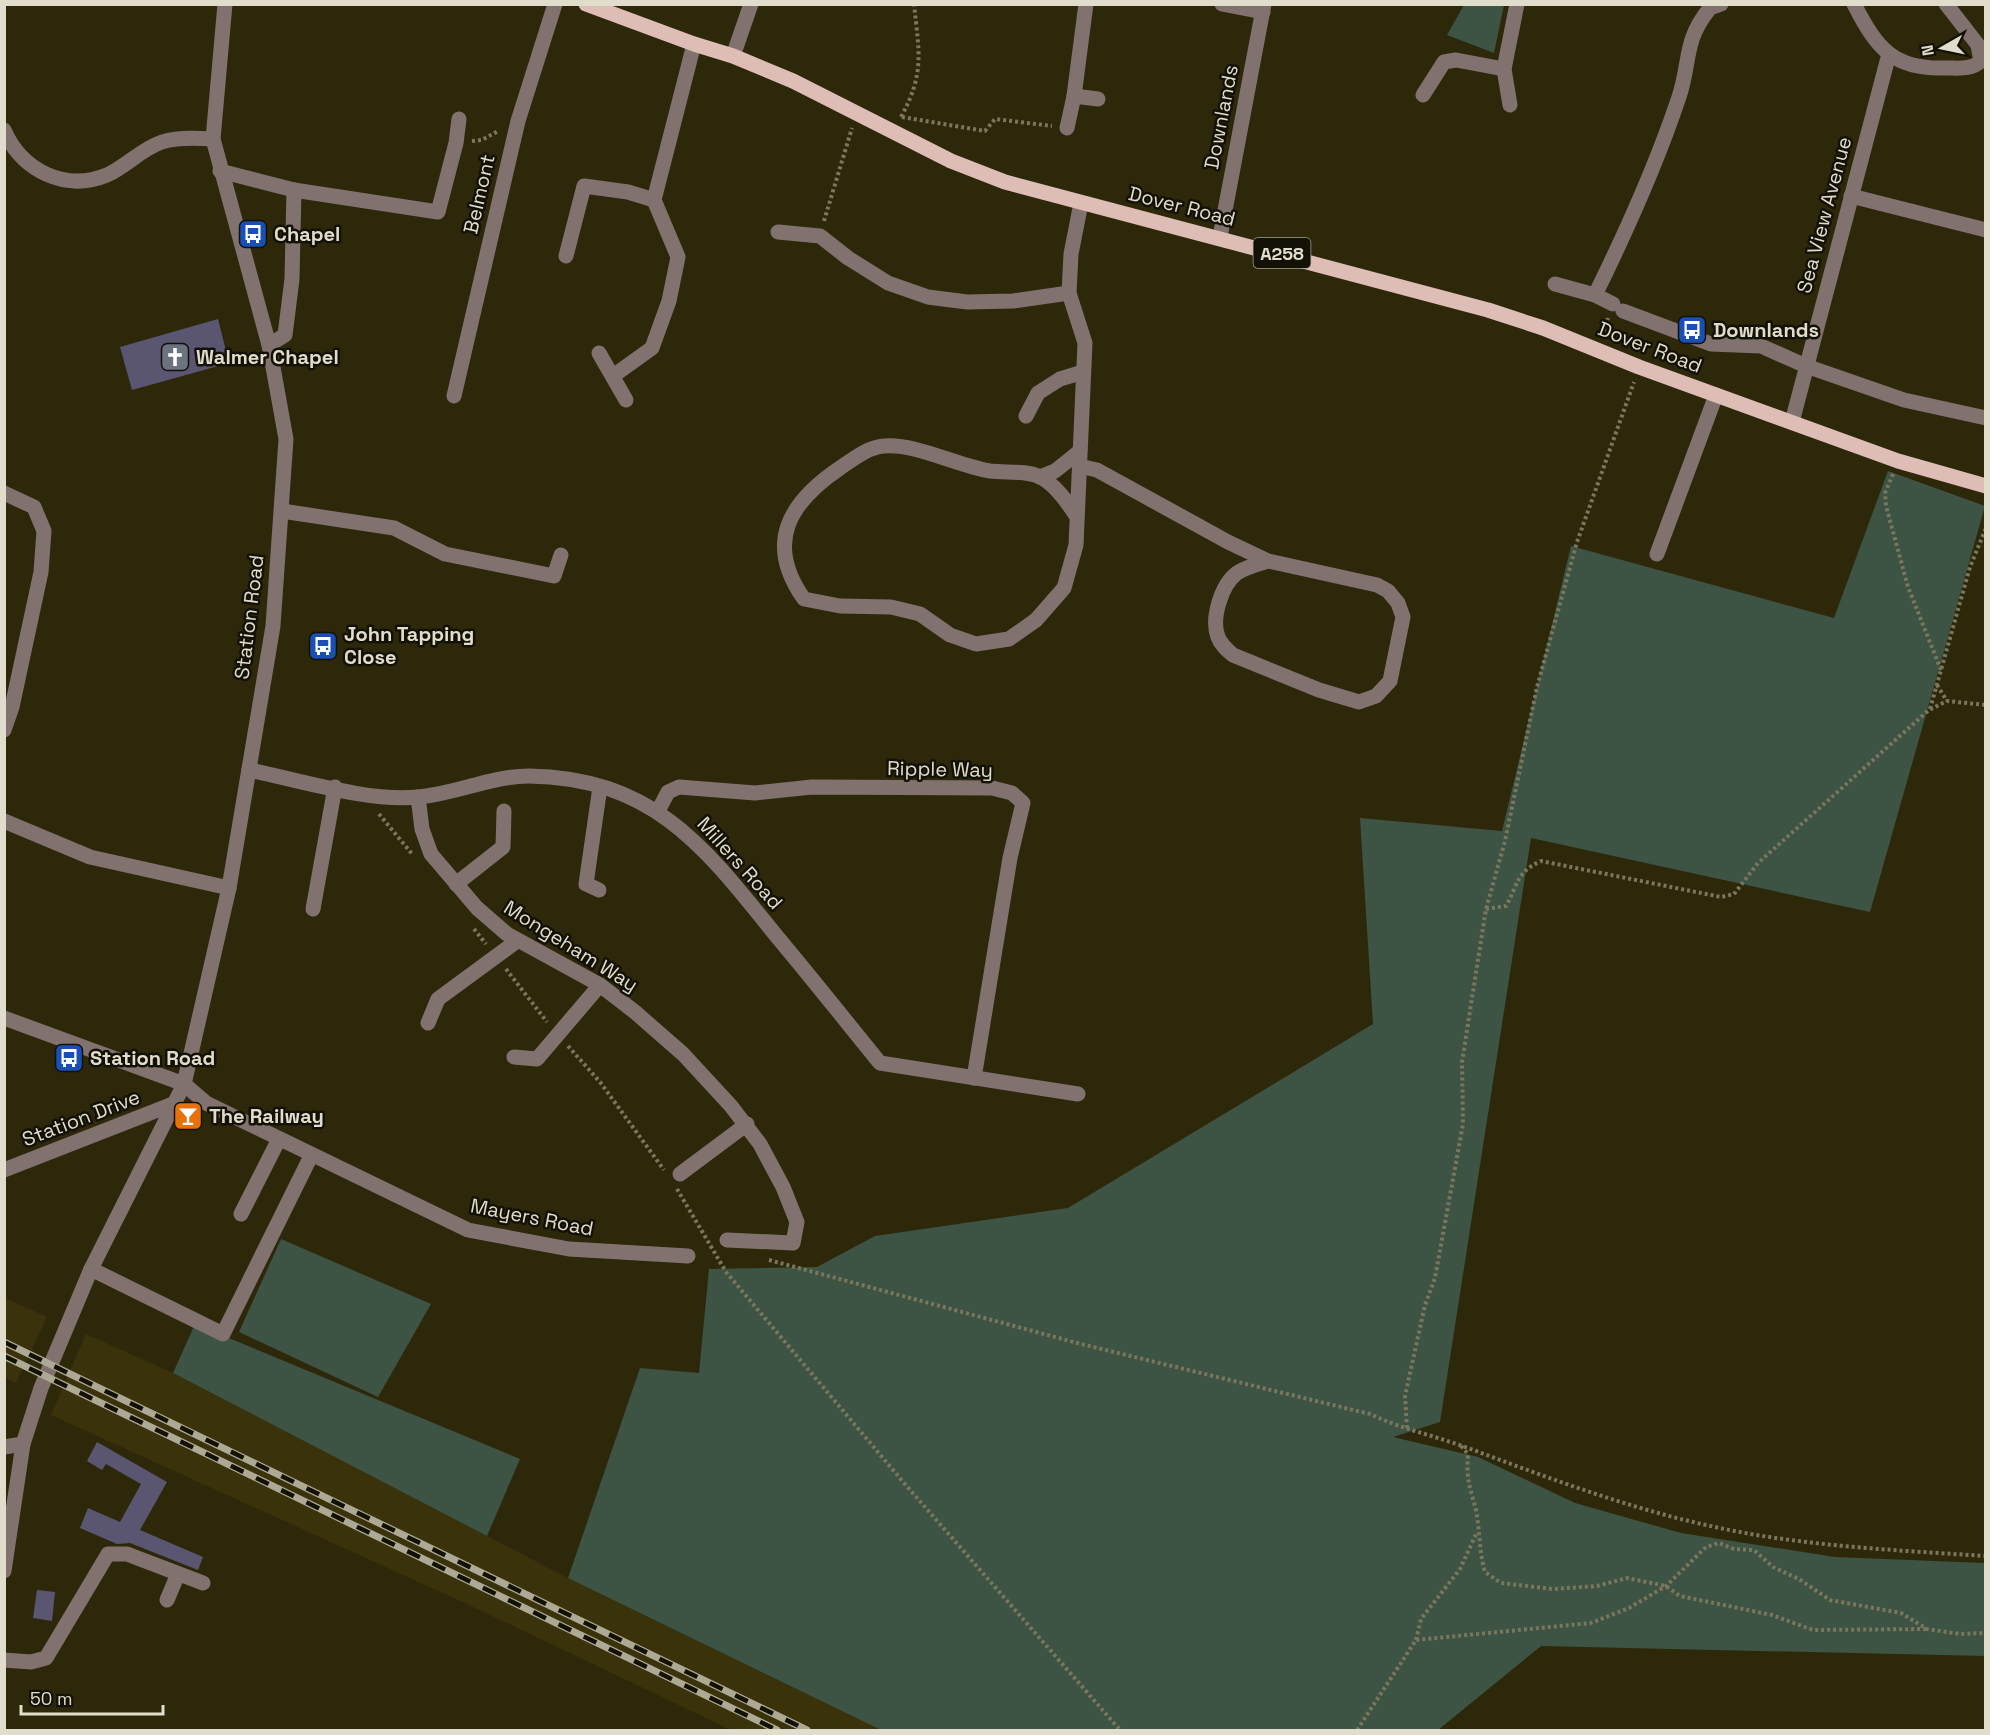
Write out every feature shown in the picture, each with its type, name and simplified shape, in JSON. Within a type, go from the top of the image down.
[{"type":"main road","name":"Dover Road","points":[[586,4],[733,56],[793,81],[951,161],[1005,182],[1220,237],[1488,310],[1898,461],[1986,486]]},
{"type":"street","name":"Station Road","points":[[4,1571],[23,1444],[41,1388],[91,1269],[184,1084],[229,888],[273,626],[286,439],[269,345],[213,139],[225,4]]},
{"type":"street","name":"Belmont","points":[[453,396],[518,121],[555,4]]},
{"type":"street","points":[[733,56],[751,4]]},
{"type":"street","points":[[1067,128],[1074,96],[1086,4]]},
{"type":"street","points":[[1222,4],[1264,8]]},
{"type":"street","points":[[1510,105],[1504,69],[1517,4]]},
{"type":"street","points":[[1854,4],[1873,37],[1889,54],[1904,64],[1933,69],[1974,68],[1983,63],[1978,45],[1946,4]]},
{"type":"street","points":[[1595,295],[1649,180],[1680,94],[1690,39],[1699,21],[1713,6]]},
{"type":"street","name":"Downlands","points":[[1220,237],[1264,8]]},
{"type":"street","points":[[613,376],[652,348],[669,301],[678,257],[654,200],[694,44]]},
{"type":"street","name":"Sea View Avenue","points":[[1792,422],[1889,54]]},
{"type":"street","points":[[1423,95],[1444,62],[1456,60],[1504,69]]},
{"type":"street","points":[[1074,96],[1098,99]]},
{"type":"street","points":[[220,171],[294,190],[438,212],[456,143],[459,119]]},
{"type":"street","points":[[4,130],[9,141],[50,178],[84,182],[109,174],[144,149],[165,141],[213,139]]},
{"type":"street","points":[[566,256],[584,186],[628,192],[654,200]]},
{"type":"street","points":[[269,345],[285,336],[292,279],[294,190]]},
{"type":"street","points":[[1851,196],[1986,230]]},
{"type":"street","points":[[1080,458],[1040,477],[989,471],[906,448],[883,446],[861,453],[820,481],[799,503],[786,527],[783,551],[790,579],[804,599],[840,606],[891,607],[920,614],[950,635],[976,644],[1009,639],[1036,620],[1064,588],[1076,545],[1080,458],[1085,343],[1069,293],[1071,254],[1081,203]]},
{"type":"street","points":[[778,232],[820,236],[848,258],[888,282],[928,297],[967,302],[1013,301],[1069,293]]},
{"type":"street","points":[[1555,284],[1595,295],[1618,307],[1712,344],[1761,346],[1806,366],[1904,400],[1986,418]]},
{"type":"street","points":[[599,353],[626,400]]},
{"type":"street","points":[[1026,416],[1038,393],[1060,379],[1083,372]]},
{"type":"street","points":[[1657,554],[1716,395]]},
{"type":"street","points":[[1080,458],[1228,542],[1268,561],[1377,585],[1388,591],[1398,603],[1402,617],[1390,681],[1376,696],[1359,702],[1319,690],[1233,655],[1223,647],[1217,636],[1216,621],[1222,592],[1237,573],[1268,561]]},
{"type":"street","points":[[1040,477],[1056,490],[1077,517]]},
{"type":"street","points":[[4,493],[34,507],[44,531],[41,572],[12,707],[4,729]]},
{"type":"street","points":[[282,511],[394,528],[445,554],[554,576],[561,555]]},
{"type":"street","name":"Millers Road","points":[[249,770],[382,796],[418,797],[497,778],[519,776],[565,780],[600,787],[658,811],[715,860],[880,1063],[1078,1094]]},
{"type":"street","points":[[313,909],[335,787]]},
{"type":"street","points":[[599,890],[586,884],[600,787]]},
{"type":"street","name":"Ripple Way","points":[[658,811],[668,792],[679,787],[755,794],[812,787],[992,788],[1012,793],[1023,803],[1010,858],[974,1078]]},
{"type":"street","name":"Mongeham Way","points":[[418,797],[426,842],[431,854],[485,916],[517,941],[600,985],[683,1054],[747,1124],[772,1164],[797,1222],[793,1243],[727,1240]]},
{"type":"street","points":[[456,884],[503,847],[504,811]]},
{"type":"street","points":[[4,821],[90,857],[229,888]]},
{"type":"street","points":[[428,1023],[438,999],[517,941]]},
{"type":"street","points":[[514,1057],[537,1059],[559,1037],[600,985]]},
{"type":"street","name":"Mayers Road","points":[[4,1018],[184,1084],[206,1102],[468,1230],[569,1250],[688,1256]]},
{"type":"street","name":"Station Drive","points":[[4,1170],[173,1104]]},
{"type":"street","points":[[674,1178],[747,1124]]},
{"type":"street","points":[[241,1214],[279,1139]]},
{"type":"street","points":[[91,1269],[223,1334],[311,1155]]},
{"type":"street","points":[[4,1447],[23,1444]]},
{"type":"street","points":[[4,1660],[31,1662],[46,1658],[108,1554],[127,1554],[203,1583]]},
{"type":"street","points":[[167,1600],[178,1574]]},
{"type":"path","points":[[890,131],[902,117],[916,90],[919,56],[914,4]]},
{"type":"path","points":[[820,236],[856,112]]},
{"type":"path","points":[[902,117],[985,131],[995,119],[1067,128]]},
{"type":"path","points":[[456,143],[482,140],[518,121]]},
{"type":"path","points":[[1598,350],[1618,307]]},
{"type":"path","points":[[1407,1428],[1405,1396],[1425,1305],[1435,1278],[1463,1124],[1462,1062],[1486,909],[1505,841],[1538,687],[1577,542],[1639,367]]},
{"type":"path","points":[[1898,461],[1886,493],[1886,506],[1908,587],[1941,670]]},
{"type":"path","points":[[1929,710],[1970,567],[1986,528]]},
{"type":"path","points":[[1936,684],[1947,701]]},
{"type":"path","points":[[1486,909],[1506,906],[1519,877],[1527,867],[1541,861],[1721,897],[1734,894],[1758,863],[1929,710],[1947,701],[1986,705]]},
{"type":"path","points":[[372,812],[379,814],[389,824],[418,861]]},
{"type":"path","points":[[469,924],[559,1037],[600,1082],[674,1178],[715,1257],[904,1483],[1120,1731]]},
{"type":"path","points":[[688,1256],[725,1257]]},
{"type":"path","points":[[762,1259],[1081,1344],[1370,1414],[1397,1427],[1407,1428],[1605,1496],[1706,1525],[1813,1542],[1986,1556]]},
{"type":"path","points":[[1461,1446],[1468,1454],[1466,1480],[1476,1510],[1485,1572],[1501,1582],[1553,1589],[1597,1586],[1627,1578],[1666,1586],[1680,1596],[1772,1615],[1813,1630],[1927,1629],[1960,1634],[1986,1633]]},
{"type":"path","points":[[1358,1731],[1416,1640],[1421,1619],[1460,1569],[1478,1532]]},
{"type":"path","points":[[1416,1640],[1591,1623],[1629,1608],[1666,1586],[1706,1547],[1719,1543],[1734,1549],[1754,1550],[1773,1567],[1799,1579],[1830,1600],[1900,1613],[1927,1629]]},
{"type":"shaded area","points":[[5,1298],[47,1317],[16,1383],[5,1377]]},
{"type":"shaded area","points":[[86,1334],[173,1373],[568,1578],[881,1730],[731,1730],[469,1605],[51,1415]]},
{"type":"green space","points":[[1464,5],[1504,5],[1494,53],[1447,35]]},
{"type":"green space","points":[[1888,471],[1985,506],[1870,912],[1531,838],[1440,1422],[1393,1437],[1478,1457],[1575,1503],[1681,1533],[1835,1557],[1985,1563],[1985,1656],[1541,1646],[1438,1730],[881,1730],[568,1578],[640,1368],[699,1373],[709,1269],[817,1267],[875,1236],[1068,1208],[1373,1024],[1360,818],[1502,831],[1571,546],[1834,618]]},
{"type":"green space","points":[[281,1239],[431,1304],[378,1397],[239,1332]]},
{"type":"green space","points":[[195,1324],[520,1459],[487,1536],[173,1373]]},
{"type":"building","name":"Walmer Chapel","points":[[218,319],[229,363],[132,390],[120,347]]},
{"type":"building","points":[[97,1442],[167,1482],[140,1530],[203,1557],[198,1570],[130,1543],[117,1544],[80,1528],[88,1508],[120,1522],[141,1484],[106,1464],[102,1470],[87,1461]]},
{"type":"building","points":[[37,1590],[55,1592],[52,1621],[33,1618]]},
{"type":"railway","points":[[4,1342],[807,1730]]},
{"type":"railway","points":[[4,1356],[777,1730]]},
{"type":"place","name":"Chapel","points":[[253,234]]},
{"type":"place","name":"Downlands","points":[[1692,330]]},
{"type":"place","name":"Walmer Chapel","points":[[175,357]]},
{"type":"place","name":"John Tapping Close","points":[[323,646]]},
{"type":"place","name":"Station Road","points":[[69,1058]]},
{"type":"place","name":"The Railway","points":[[188,1116]]}]
